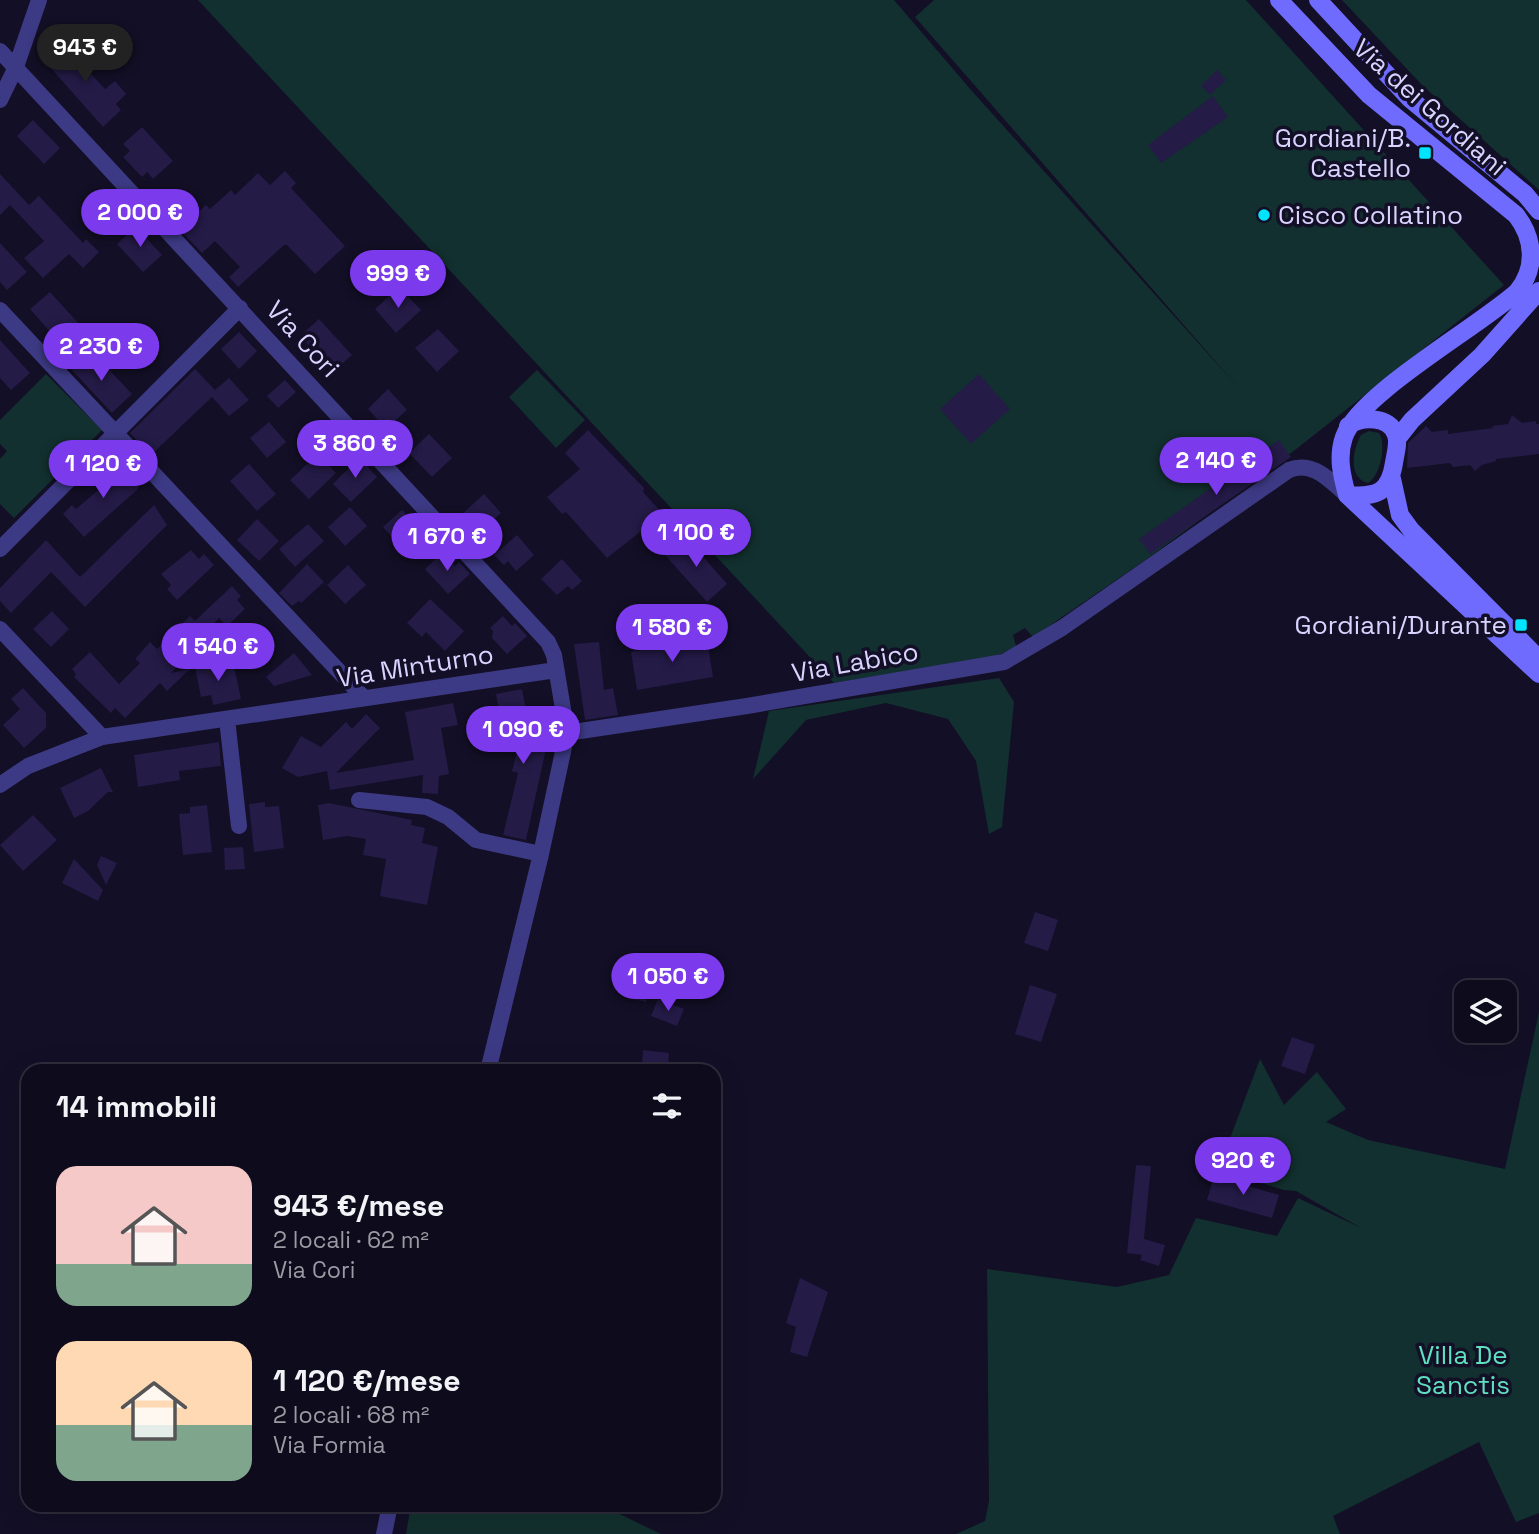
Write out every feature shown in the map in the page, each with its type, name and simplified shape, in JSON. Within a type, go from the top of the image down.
[{"type":"street","points":[[0,100],[16,67],[39,0]]},
{"type":"street","name":"Via dei Gordiani","points":[[1279,0],[1370,95],[1516,215],[1525,228],[1530,244],[1528,276],[1517,292],[1361,409],[1348,426]]},
{"type":"street","name":"Via dei Gordiani","points":[[1318,0],[1409,98],[1517,187],[1539,211]]},
{"type":"street","name":"Via Cori","points":[[0,51],[548,642],[553,652],[567,733]]},
{"type":"street","points":[[1539,291],[1469,369],[1412,420],[1397,439],[1392,479],[1400,515],[1411,530],[1539,659]]},
{"type":"street","points":[[0,549],[240,307]]},
{"type":"street","points":[[0,310],[363,697]]},
{"type":"street","points":[[1397,439],[1391,427],[1377,420],[1359,420],[1348,426],[1340,460],[1347,495],[1539,674]]},
{"type":"street","name":"Via Labico","points":[[567,733],[747,706],[1004,662],[1062,628],[1289,470],[1304,466],[1317,471],[1347,495]]},
{"type":"street","points":[[1347,495],[1374,495],[1392,479]]},
{"type":"street","points":[[0,629],[102,737]]},
{"type":"street","name":"Via Minturno","points":[[0,785],[28,766],[102,737],[556,670]]},
{"type":"street","points":[[227,719],[239,826]]},
{"type":"street","points":[[490,1064],[541,854],[567,733]]},
{"type":"street","points":[[359,800],[427,807],[448,817],[476,840],[541,854]]},
{"type":"street","points":[[384,1534],[389,1512]]},
{"type":"green space","points":[[198,0],[894,0],[971,90],[1237,386],[915,17],[934,0],[1246,0],[1504,285],[1295,450],[1144,561],[1033,637],[1025,628],[1013,635],[1016,646],[995,657],[834,683]]},
{"type":"green space","points":[[1342,0],[1539,0],[1539,190],[1422,85]]},
{"type":"green space","points":[[537,370],[585,420],[556,448],[509,397]]},
{"type":"green space","points":[[46,374],[102,430],[14,518],[0,504],[0,459],[7,451],[0,444],[0,420]]},
{"type":"green space","points":[[1369,431],[1379,433],[1382,452],[1376,474],[1368,483],[1357,475],[1354,462],[1361,435]]},
{"type":"green space","points":[[999,678],[1014,702],[1002,827],[989,834],[976,761],[948,719],[886,703],[806,720],[753,779],[769,711]]},
{"type":"green space","name":"Villa De Sanctis","points":[[1539,1012],[1539,1513],[1516,1522],[1479,1442],[1333,1516],[1340,1534],[956,1534],[985,1521],[989,1501],[987,1269],[1117,1287],[1169,1275],[1196,1218],[1277,1236],[1298,1198],[1361,1228],[1296,1191],[1284,1190],[1218,1170],[1260,1059],[1284,1105],[1317,1072],[1346,1109],[1326,1122],[1368,1140],[1505,1169]]},
{"type":"green space","points":[[410,1512],[615,1512],[661,1534],[406,1534]]},
{"type":"building","points":[[61,41],[105,89],[115,81],[126,94],[116,104],[121,110],[103,127],[42,58]]},
{"type":"building","points":[[1217,70],[1226,80],[1210,95],[1201,86]]},
{"type":"building","points":[[1213,96],[1228,117],[1161,163],[1148,145]]},
{"type":"building","points":[[33,120],[60,148],[44,164],[17,136]]},
{"type":"building","points":[[142,127],[173,161],[153,179],[147,172],[142,177],[123,157],[130,151],[123,144]]},
{"type":"building","points":[[285,171],[296,183],[291,188],[345,246],[315,274],[284,245],[238,287],[229,277],[240,267],[215,241],[202,253],[180,230],[206,205],[210,209],[231,190],[235,195],[258,173],[270,185]]},
{"type":"building","points":[[0,174],[29,205],[39,196],[83,243],[86,239],[99,252],[83,268],[69,254],[43,278],[24,258],[44,241],[10,205],[0,215]]},
{"type":"building","points":[[136,227],[162,255],[143,272],[117,244]]},
{"type":"building","points":[[0,243],[27,272],[7,290],[0,282]]},
{"type":"building","points":[[399,287],[421,310],[396,333],[375,309]]},
{"type":"building","points":[[50,292],[81,326],[61,344],[30,309]]},
{"type":"building","points":[[319,319],[352,355],[333,372],[300,336]]},
{"type":"building","points":[[438,329],[459,351],[437,372],[415,348]]},
{"type":"building","points":[[239,332],[257,351],[239,369],[221,349]]},
{"type":"building","points":[[0,340],[30,373],[11,390],[0,378]]},
{"type":"building","points":[[80,355],[91,366],[99,359],[132,394],[112,413],[68,366]]},
{"type":"building","points":[[195,369],[215,390],[229,378],[249,400],[229,416],[212,397],[151,455],[130,433]]},
{"type":"building","points":[[979,374],[1010,409],[971,444],[940,409]]},
{"type":"building","points":[[285,380],[296,392],[278,408],[267,396]]},
{"type":"building","points":[[388,389],[407,410],[386,429],[368,409]]},
{"type":"building","points":[[1512,415],[1522,423],[1536,421],[1536,424],[1539,424],[1539,454],[1496,459],[1475,471],[1470,465],[1453,467],[1450,463],[1407,468],[1408,443],[1426,426],[1432,432],[1448,430],[1448,434],[1508,424]]},
{"type":"building","points":[[269,422],[286,442],[267,458],[250,438]]},
{"type":"building","points":[[325,422],[337,433],[319,451],[307,439]]},
{"type":"building","points":[[588,430],[644,488],[643,492],[663,514],[607,558],[566,512],[562,514],[547,497],[580,469],[565,453]]},
{"type":"building","points":[[429,434],[452,458],[432,477],[409,453]]},
{"type":"building","points":[[1279,440],[1291,457],[1150,554],[1139,539]]},
{"type":"building","points":[[318,454],[336,473],[309,499],[290,480]]},
{"type":"building","points":[[359,458],[377,477],[351,502],[333,484]]},
{"type":"building","points":[[116,460],[138,485],[138,489],[84,537],[63,514],[72,505],[76,509],[103,486],[101,484],[110,474],[106,470]]},
{"type":"building","points":[[249,464],[276,494],[257,511],[230,481]]},
{"type":"building","points":[[484,494],[501,513],[479,533],[462,514]]},
{"type":"building","points":[[154,505],[167,525],[85,607],[51,572],[11,613],[0,601],[0,588],[46,540],[80,577]]},
{"type":"building","points":[[350,507],[367,526],[345,546],[328,527]]},
{"type":"building","points":[[402,510],[418,527],[398,544],[383,527]]},
{"type":"building","points":[[257,519],[279,541],[259,561],[237,540]]},
{"type":"building","points":[[308,524],[324,541],[295,567],[279,549]]},
{"type":"building","points":[[517,535],[534,555],[516,571],[508,561],[504,565],[494,555]]},
{"type":"building","points":[[686,537],[727,584],[707,602],[665,555]]},
{"type":"building","points":[[191,550],[199,559],[204,554],[214,565],[177,600],[167,589],[171,585],[161,574]]},
{"type":"building","points":[[442,553],[455,566],[459,562],[470,574],[448,594],[425,569]]},
{"type":"building","points":[[562,559],[582,581],[572,590],[568,586],[557,595],[541,579]]},
{"type":"building","points":[[307,564],[324,582],[301,603],[299,601],[292,606],[279,593]]},
{"type":"building","points":[[348,565],[366,585],[345,604],[327,585]]},
{"type":"building","points":[[232,586],[241,596],[237,600],[245,609],[227,626],[219,618],[199,639],[202,642],[171,673],[190,669],[167,691],[160,683],[125,718],[115,708],[111,713],[74,677],[76,674],[72,669],[90,652],[119,684],[140,663],[135,659],[150,642],[157,649],[190,616],[195,621]]},
{"type":"building","points":[[430,599],[464,631],[445,651],[426,632],[422,637],[407,623]]},
{"type":"building","points":[[52,611],[69,629],[51,647],[33,629]]},
{"type":"building","points":[[503,616],[512,626],[515,623],[527,636],[507,654],[492,638],[493,631],[490,628]]},
{"type":"building","points":[[707,639],[713,677],[637,690],[631,652]]},
{"type":"building","points":[[599,642],[604,690],[613,688],[618,715],[585,720],[574,644]]},
{"type":"building","points":[[294,653],[312,675],[274,686],[266,677]]},
{"type":"building","points":[[217,663],[218,669],[234,666],[241,699],[213,705],[211,695],[201,697],[195,668]]},
{"type":"building","points":[[23,688],[46,713],[46,728],[24,748],[3,725],[20,709],[11,699]]},
{"type":"building","points":[[522,689],[531,737],[549,735],[526,840],[503,835],[518,773],[512,771],[526,716],[501,720],[496,694]]},
{"type":"building","points":[[453,703],[458,725],[441,728],[449,774],[439,776],[438,794],[422,793],[423,775],[330,790],[327,771],[298,777],[282,768],[301,736],[321,747],[346,722],[352,729],[366,714],[380,728],[336,773],[414,760],[405,712]]},
{"type":"building","points":[[219,742],[221,766],[179,771],[180,780],[138,787],[134,755]]},
{"type":"building","points":[[101,768],[113,792],[108,792],[88,811],[74,818],[60,788]]},
{"type":"building","points":[[265,802],[265,807],[279,806],[284,848],[254,852],[249,804]]},
{"type":"building","points":[[329,803],[412,820],[411,825],[425,828],[422,843],[438,847],[427,905],[380,896],[386,859],[363,855],[366,839],[347,836],[323,840],[318,805]]},
{"type":"building","points":[[207,805],[212,852],[183,855],[179,814],[190,813],[190,807]]},
{"type":"building","points":[[33,815],[57,840],[23,871],[0,845]]},
{"type":"building","points":[[243,847],[245,869],[225,870],[224,848]]},
{"type":"building","points":[[101,856],[117,863],[106,885],[97,865]]},
{"type":"building","points":[[74,859],[103,890],[98,901],[62,883]]},
{"type":"building","points":[[1035,912],[1058,920],[1048,951],[1024,943]]},
{"type":"building","points":[[636,959],[654,963],[646,1002],[628,998]]},
{"type":"building","points":[[1030,985],[1057,994],[1041,1042],[1015,1034]]},
{"type":"building","points":[[658,999],[684,1009],[677,1026],[651,1016]]},
{"type":"building","points":[[1292,1037],[1315,1045],[1305,1074],[1281,1066]]},
{"type":"building","points":[[643,1050],[669,1053],[668,1064],[642,1064]]},
{"type":"building","points":[[1136,1165],[1151,1166],[1144,1239],[1165,1245],[1159,1266],[1140,1260],[1142,1255],[1127,1253]]},
{"type":"building","points":[[1214,1176],[1279,1195],[1272,1218],[1207,1200]]},
{"type":"building","points":[[800,1278],[828,1292],[807,1357],[790,1352],[796,1327],[786,1323]]},
{"type":"place","name":"Gordiani/B. Castello","points":[[1425,153]]},
{"type":"place","name":"Cisco Collatino","points":[[1264,215]]},
{"type":"place","name":"Gordiani/Durante","points":[[1521,625]]}]
